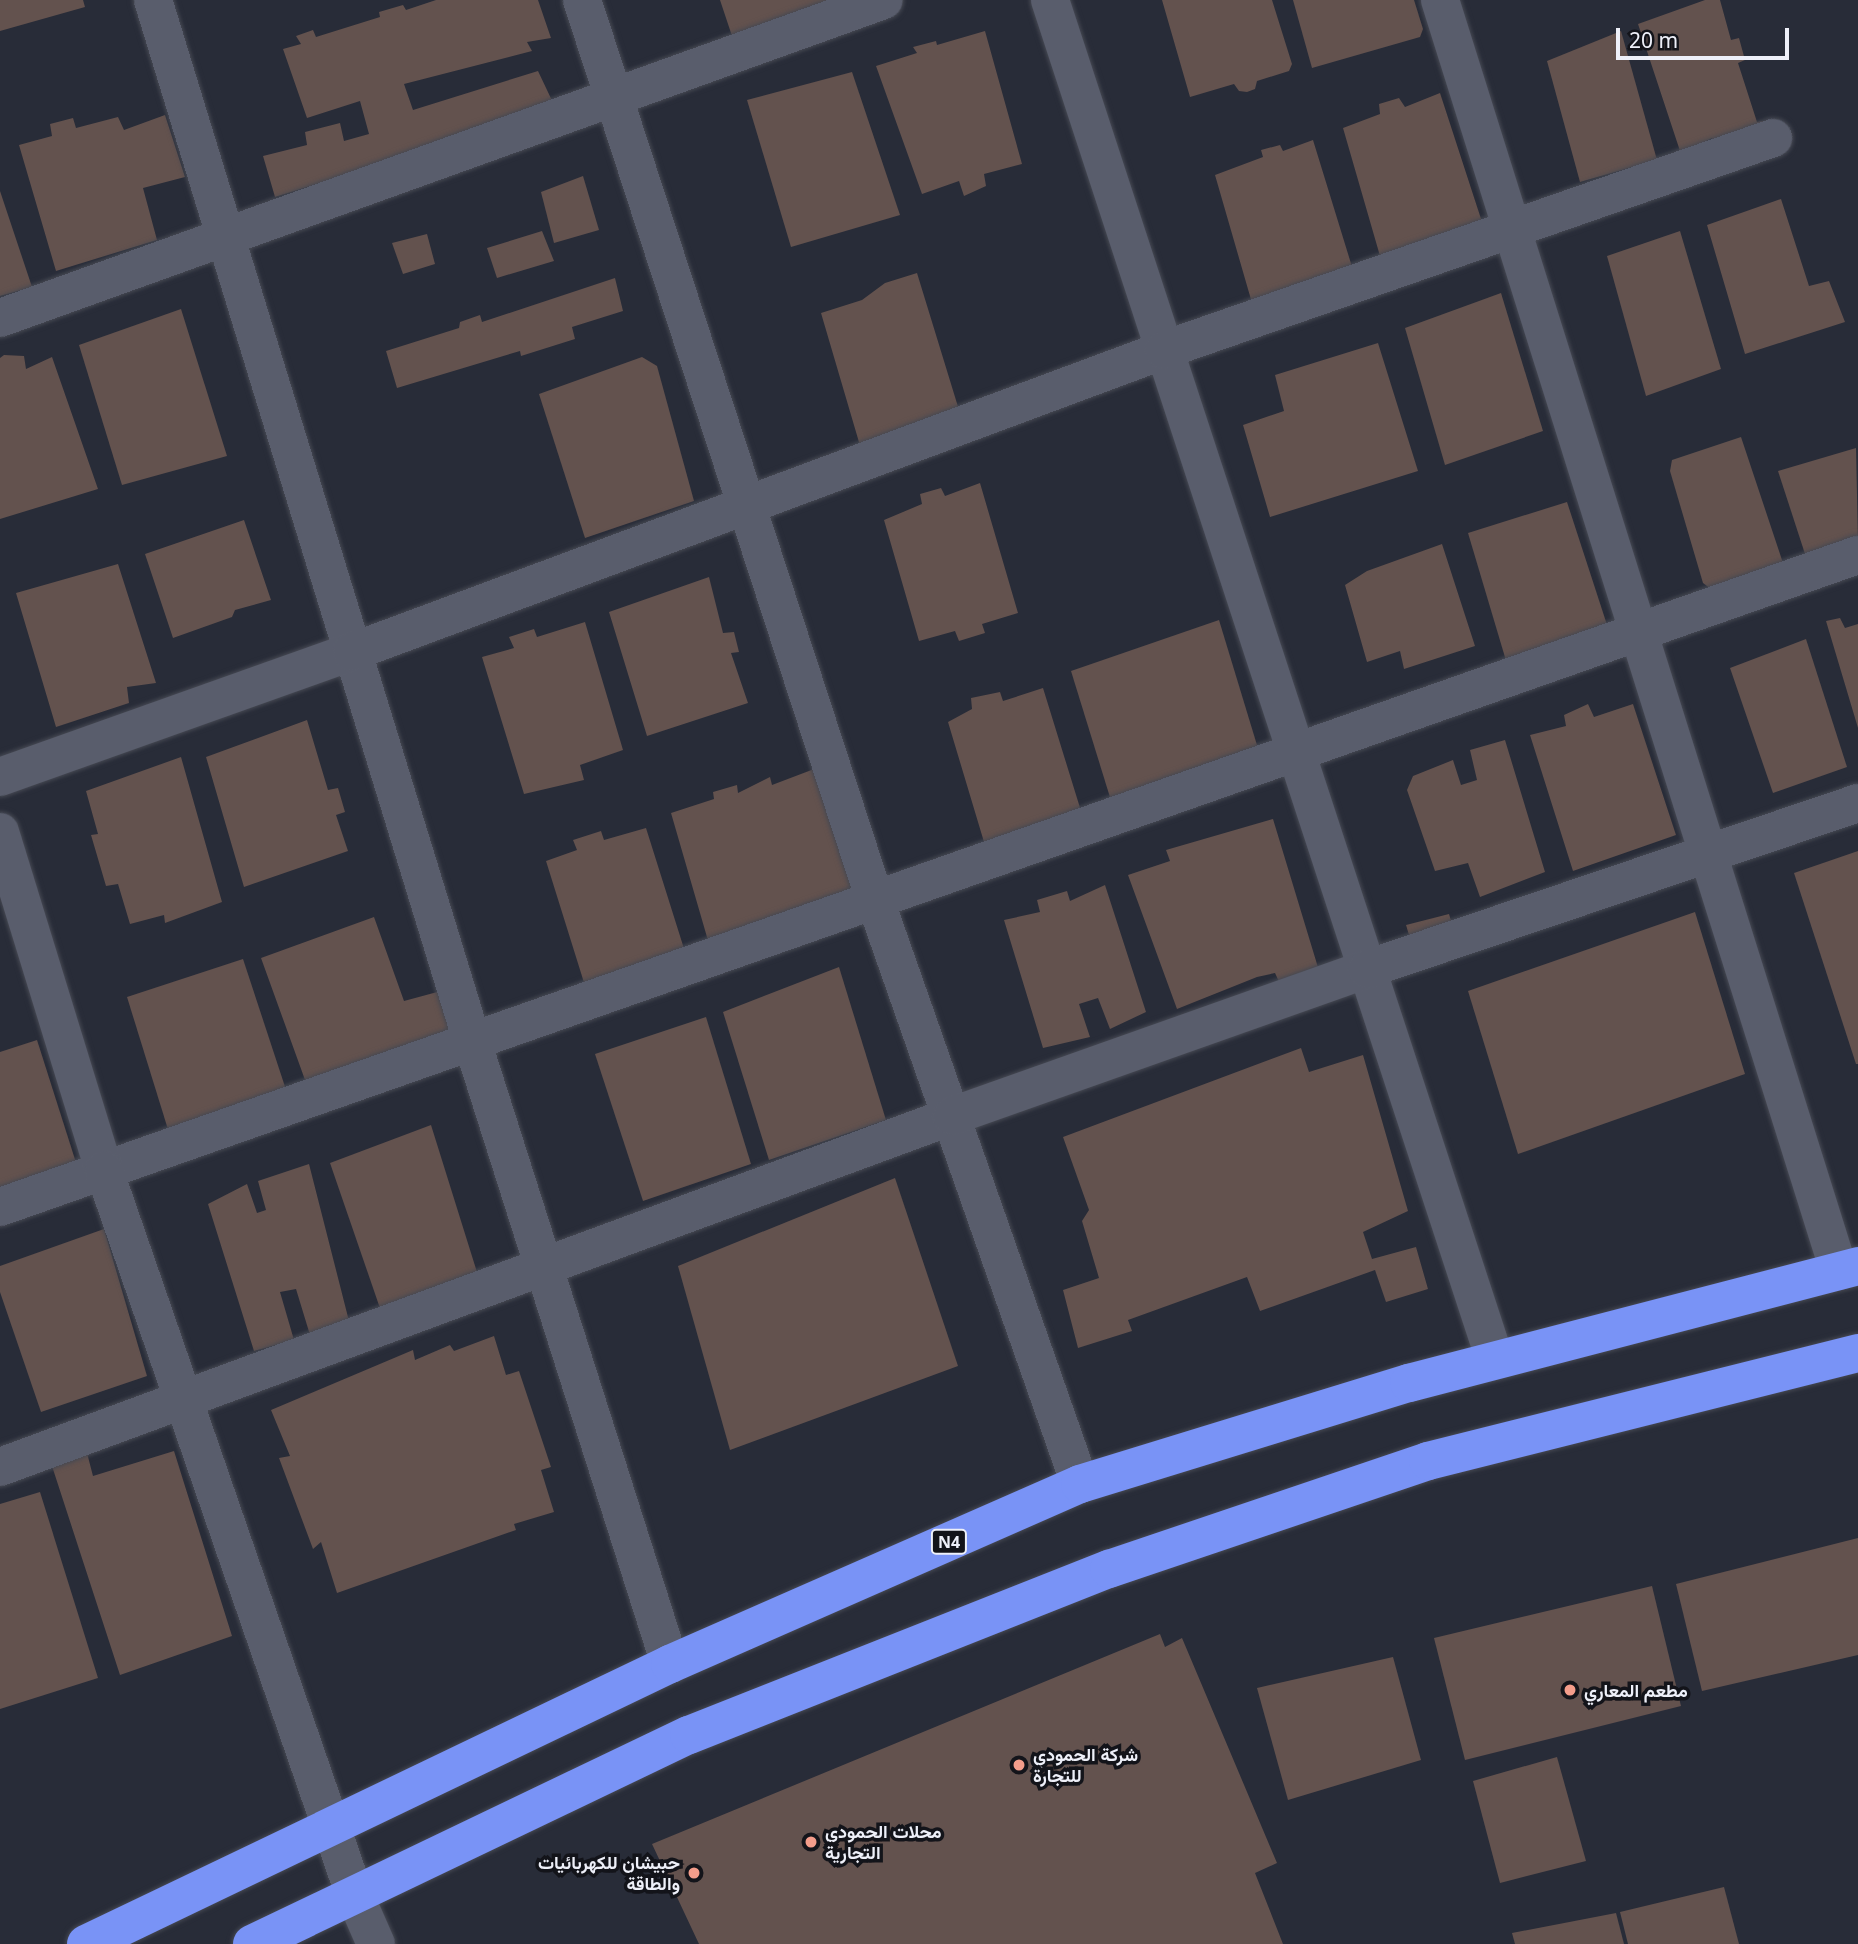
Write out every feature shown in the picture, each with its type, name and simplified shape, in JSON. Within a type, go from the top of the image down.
[{"type":"highway","name":"N4","points":[[86,1944],[670,1664],[1080,1484],[1409,1383],[1848,1268]]},
{"type":"highway","points":[[252,1944],[690,1735],[1109,1569],[1428,1461],[1858,1353]]},
{"type":"street","points":[[153,0],[471,1041],[670,1664]]},
{"type":"street","points":[[582,0],[875,900],[1080,1484]]},
{"type":"street","points":[[0,318],[884,0]]},
{"type":"street","points":[[1050,0],[1494,1360]]},
{"type":"street","points":[[1440,0],[1707,853],[1848,1268]]},
{"type":"street","points":[[0,777],[352,652],[1164,350],[1773,138]]},
{"type":"street","points":[[0,1207],[1858,555]]},
{"type":"street","points":[[0,1467],[184,1402],[952,1116],[1367,970],[1858,803]]},
{"type":"street","points":[[0,832],[104,1170],[330,1828],[376,1944]]},
{"type":"building","points":[[0,0],[83,0],[85,7],[0,31]]},
{"type":"building","points":[[436,0],[538,0],[551,38],[527,42],[532,51],[404,84],[413,110],[538,71],[556,109],[275,197],[263,156],[307,145],[305,132],[340,123],[344,141],[369,134],[360,101],[307,118],[283,49],[301,44],[296,36],[313,30],[316,37],[380,17],[379,12],[403,5],[406,10]]},
{"type":"building","points":[[720,0],[831,0],[734,42]]},
{"type":"building","points":[[1162,0],[1272,0],[1292,64],[1289,71],[1257,81],[1255,89],[1247,92],[1239,91],[1234,84],[1190,97]]},
{"type":"building","points":[[1293,0],[1414,0],[1423,29],[1420,37],[1312,68]]},
{"type":"building","points":[[1705,0],[1720,0],[1731,40],[1739,38],[1745,60],[1738,63],[1757,122],[1770,120],[1714,149],[1712,138],[1681,154],[1638,24]]},
{"type":"building","points":[[985,31],[1022,164],[984,174],[986,186],[964,196],[959,181],[922,194],[876,66],[917,53],[913,47],[936,41],[937,45]]},
{"type":"building","points":[[1621,31],[1657,160],[1580,182],[1547,61]]},
{"type":"building","points":[[852,72],[900,215],[791,247],[747,100]]},
{"type":"building","points":[[1440,93],[1484,228],[1380,256],[1343,128],[1380,114],[1379,104],[1399,98],[1405,107]]},
{"type":"building","points":[[165,115],[185,177],[143,188],[157,240],[56,271],[19,145],[52,136],[50,124],[73,118],[76,128],[118,117],[124,130]]},
{"type":"building","points":[[1313,140],[1353,270],[1252,303],[1215,175],[1263,157],[1261,150],[1280,145],[1283,151]]},
{"type":"building","points":[[583,176],[599,230],[554,243],[541,192]]},
{"type":"building","points":[[0,191],[32,287],[0,296]]},
{"type":"building","points":[[1781,199],[1809,286],[1829,281],[1845,322],[1745,354],[1707,225]]},
{"type":"building","points":[[542,231],[554,261],[497,278],[487,248]]},
{"type":"building","points":[[1680,231],[1721,369],[1646,396],[1607,256]]},
{"type":"building","points":[[427,234],[435,264],[403,274],[392,243]]},
{"type":"building","points":[[917,273],[963,423],[861,449],[821,313],[862,300],[885,283]]},
{"type":"building","points":[[615,278],[623,311],[572,327],[575,339],[521,356],[520,351],[397,388],[386,351],[459,328],[460,322],[480,315],[482,322]]},
{"type":"building","points":[[1501,293],[1543,431],[1445,465],[1405,328]]},
{"type":"building","points":[[181,309],[227,456],[122,485],[79,345]]},
{"type":"building","points":[[1378,343],[1418,471],[1270,517],[1243,425],[1284,411],[1275,375]]},
{"type":"building","points":[[4,355],[24,356],[26,369],[52,357],[98,489],[0,519],[0,358]]},
{"type":"building","points":[[642,357],[657,366],[694,501],[585,538],[539,394]]},
{"type":"building","points":[[1741,437],[1784,566],[1711,589],[1703,583],[1670,471],[1672,460]]},
{"type":"building","points":[[1856,448],[1858,542],[1806,557],[1778,471]]},
{"type":"building","points":[[980,483],[1018,613],[982,624],[985,633],[959,641],[955,631],[919,641],[884,520],[922,504],[920,494],[941,488],[945,496]]},
{"type":"building","points":[[1567,502],[1609,631],[1507,664],[1468,533]]},
{"type":"building","points":[[244,520],[271,600],[235,610],[232,617],[173,638],[145,554]]},
{"type":"building","points":[[1442,544],[1475,646],[1404,669],[1400,651],[1367,662],[1345,585],[1367,571]]},
{"type":"building","points":[[118,564],[156,683],[127,687],[129,703],[56,727],[16,593]]},
{"type":"building","points":[[709,577],[723,633],[734,632],[739,652],[731,653],[748,703],[647,736],[609,612]]},
{"type":"building","points":[[1840,618],[1845,628],[1858,624],[1858,728],[1826,621]]},
{"type":"building","points":[[1219,620],[1260,755],[1113,807],[1071,671]]},
{"type":"building","points":[[585,622],[623,750],[580,765],[584,780],[524,794],[482,657],[514,648],[509,637],[534,629],[537,637]]},
{"type":"building","points":[[1806,639],[1847,767],[1773,793],[1730,668]]},
{"type":"building","points":[[1043,688],[1081,811],[984,842],[948,722],[972,709],[971,698],[1000,692],[1003,701]]},
{"type":"building","points":[[1588,704],[1594,717],[1633,704],[1676,835],[1573,871],[1530,735],[1566,726],[1564,715]]},
{"type":"building","points":[[307,720],[328,790],[338,788],[345,812],[336,815],[348,851],[244,887],[206,757]]},
{"type":"building","points":[[1505,740],[1545,872],[1480,897],[1468,863],[1435,871],[1407,790],[1413,776],[1453,760],[1461,785],[1477,780],[1470,750]]},
{"type":"building","points":[[181,757],[222,902],[165,923],[164,915],[130,924],[118,884],[106,886],[91,835],[98,834],[86,791]]},
{"type":"building","points":[[822,766],[862,895],[709,944],[671,813],[714,799],[713,792],[737,785],[738,793],[770,777],[772,785]]},
{"type":"building","points":[[1273,819],[1320,974],[1281,986],[1275,973],[1257,977],[1177,1009],[1128,875],[1170,861],[1166,850]]},
{"type":"building","points":[[646,828],[686,955],[586,989],[546,861],[577,850],[573,840],[601,831],[604,840]]},
{"type":"building","points":[[1858,851],[1858,1064],[1856,1064],[1794,873]]},
{"type":"building","points":[[1105,885],[1146,1012],[1110,1029],[1098,998],[1079,1004],[1090,1037],[1043,1048],[1004,920],[1040,912],[1037,900],[1067,891],[1070,901]]},
{"type":"building","points":[[1695,912],[1745,1074],[1518,1154],[1468,991]]},
{"type":"building","points":[[1449,914],[1459,947],[1416,958],[1406,925]]},
{"type":"building","points":[[374,917],[404,1001],[452,988],[466,1039],[309,1091],[261,958]]},
{"type":"building","points":[[243,959],[292,1108],[175,1152],[127,997]]},
{"type":"building","points":[[839,967],[886,1120],[769,1160],[723,1012]]},
{"type":"building","points":[[706,1017],[751,1164],[643,1201],[595,1054]]},
{"type":"building","points":[[37,1040],[79,1172],[0,1196],[0,1052]]},
{"type":"building","points":[[1301,1048],[1309,1072],[1363,1055],[1408,1211],[1363,1232],[1372,1259],[1416,1247],[1428,1289],[1386,1302],[1375,1270],[1260,1311],[1247,1277],[1128,1320],[1132,1331],[1078,1348],[1063,1290],[1099,1278],[1082,1221],[1089,1210],[1063,1137]]},
{"type":"building","points":[[431,1125],[481,1285],[382,1314],[330,1163]]},
{"type":"building","points":[[309,1164],[349,1321],[310,1335],[296,1289],[280,1292],[294,1340],[254,1351],[208,1204],[247,1184],[257,1213],[266,1210],[258,1181]]},
{"type":"building","points":[[895,1178],[958,1366],[730,1450],[678,1266]]},
{"type":"building","points":[[104,1229],[147,1376],[41,1412],[0,1292],[0,1266]]},
{"type":"building","points":[[494,1336],[506,1375],[519,1371],[551,1467],[541,1470],[554,1512],[514,1524],[516,1530],[337,1593],[321,1542],[313,1549],[279,1458],[290,1456],[271,1410],[413,1350],[415,1360],[450,1345],[454,1351]]},
{"type":"building","points":[[174,1451],[232,1636],[120,1675],[51,1463],[87,1453],[93,1476]]},
{"type":"building","points":[[40,1492],[98,1678],[0,1709],[0,1504]]},
{"type":"building","points":[[1858,1538],[1858,1655],[1702,1691],[1676,1584]]},
{"type":"building","points":[[1652,1586],[1681,1706],[1465,1760],[1434,1638]]},
{"type":"building","points":[[1160,1634],[1165,1647],[1182,1638],[1277,1863],[1255,1873],[1283,1944],[699,1944],[652,1844]]},
{"type":"building","points":[[1393,1657],[1421,1760],[1288,1800],[1257,1688]]},
{"type":"building","points":[[1557,1757],[1586,1861],[1500,1883],[1473,1781]]},
{"type":"building","points":[[1724,1887],[1739,1944],[1628,1944],[1620,1912]]},
{"type":"building","points":[[1616,1913],[1624,1944],[1515,1944],[1512,1933]]},
{"type":"place","name":"مطعم المعاري","points":[[1570,1690]]},
{"type":"place","name":"شركة الحمودي للتجارة","points":[[1019,1765]]},
{"type":"place","name":"محلات الحمودي التجارية","points":[[811,1842]]},
{"type":"place","name":"حبيشان للكهربائيات والطاقة","points":[[694,1873]]}]
